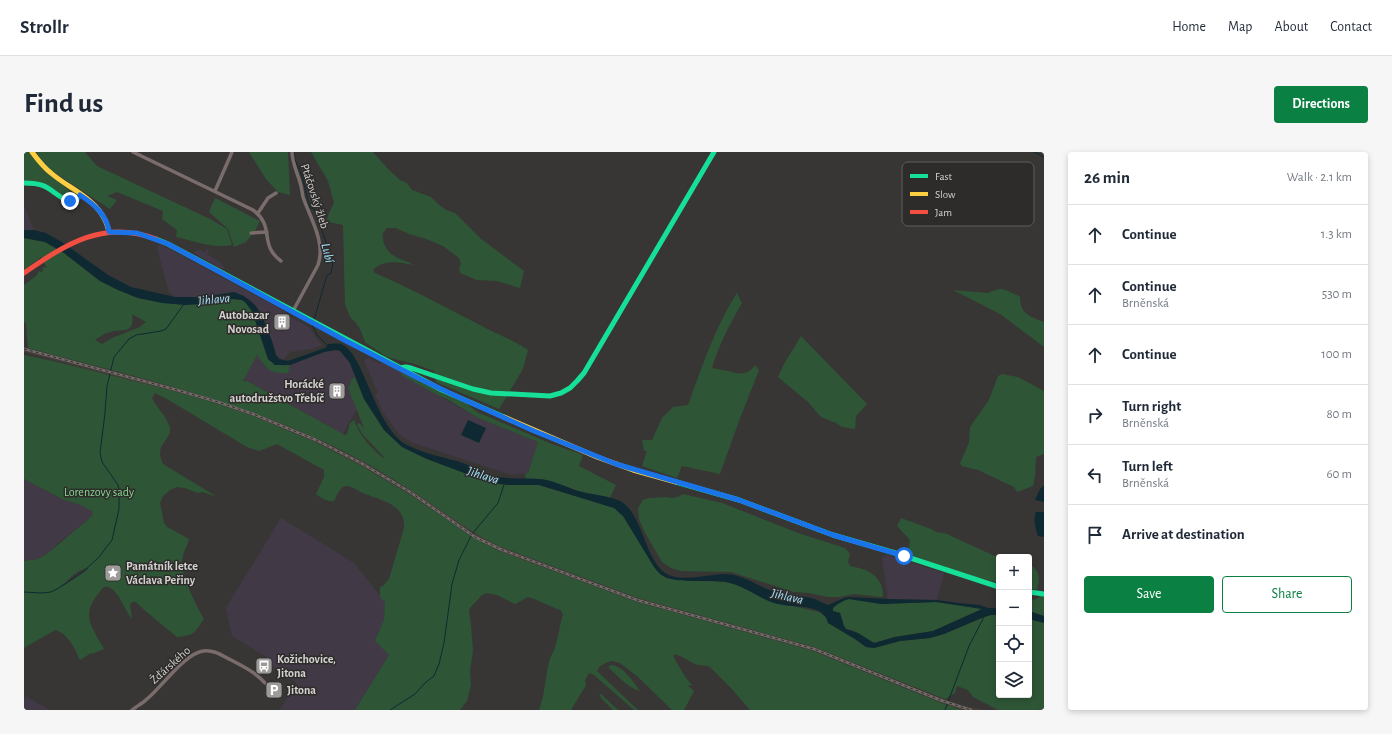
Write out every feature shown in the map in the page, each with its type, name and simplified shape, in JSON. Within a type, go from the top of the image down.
[{"type":"main road","points":[[32,152],[37,161],[45,170],[98,209],[104,218],[108,230]]},
{"type":"main road","points":[[399,368],[409,367],[474,389],[491,393],[550,396],[559,394],[570,388],[584,373],[714,152]]},
{"type":"main road","points":[[24,183],[46,186],[65,200],[77,200],[80,195]]},
{"type":"main road","points":[[24,273],[48,256],[75,241],[108,230],[137,233],[168,244],[399,368],[474,404],[607,461],[739,500],[833,535],[892,552],[996,586]]},
{"type":"main road","points":[[1032,592],[1044,594]]},
{"type":"street","points":[[133,152],[215,191],[246,203],[258,213],[265,222],[270,250],[281,261]]},
{"type":"street","points":[[215,191],[232,152]]},
{"type":"street","name":"Ptáčovský žleb","points":[[292,152],[292,158],[304,197],[318,236],[319,257],[316,267],[293,311]]},
{"type":"street","points":[[258,213],[268,198],[276,193]]},
{"type":"street","points":[[251,233],[267,232]]},
{"type":"street","points":[[277,258],[280,254]]},
{"type":"street","name":"Žďárského","points":[[132,710],[148,699],[186,660],[203,651],[212,651],[255,672],[264,683]]},
{"type":"shaded area","points":[[24,205],[34,230],[24,230]]},
{"type":"shaded area","points":[[160,244],[284,311],[290,317],[310,328],[322,345],[311,349],[290,352],[283,360],[276,355],[272,341],[251,300],[175,297],[169,292],[157,248]]},
{"type":"shaded area","points":[[207,249],[209,250],[207,254],[220,262],[224,267],[223,270],[194,253],[195,251],[200,250],[205,253]]},
{"type":"shaded area","points":[[24,347],[178,388],[254,412],[317,438],[362,461],[501,547],[638,598],[814,647],[941,698],[960,705],[984,710],[962,710],[813,651],[637,602],[520,559],[499,551],[474,538],[409,494],[360,465],[332,450],[287,430],[213,403],[24,352]]},
{"type":"shaded area","points":[[336,350],[340,351],[350,363],[355,377],[350,380],[351,382],[348,388],[357,409],[343,434],[244,379],[257,354],[264,366],[274,372],[288,373],[290,365],[324,352]]},
{"type":"shaded area","points":[[369,358],[380,364],[382,362],[402,373],[402,375],[478,418],[538,442],[528,473],[512,475],[413,443],[404,438],[383,412],[375,395],[378,393],[364,360]]},
{"type":"shaded area","points":[[24,479],[64,500],[81,505],[93,511],[91,517],[48,553],[38,559],[24,561]]},
{"type":"shaded area","name":"Jitona","points":[[281,518],[354,563],[385,602],[384,620],[375,641],[389,655],[355,710],[280,710],[297,682],[292,679],[290,680],[291,678],[271,666],[268,670],[267,669],[270,666],[268,664],[270,659],[232,636],[226,608]]},
{"type":"shaded area","points":[[887,555],[944,573],[937,600],[888,599],[882,557]]},
{"type":"shaded area","points":[[26,696],[49,710],[24,710],[24,700]]},
{"type":"green space","points":[[24,152],[30,152],[41,168],[74,194],[72,199],[66,197],[46,184],[24,181]]},
{"type":"green space","points":[[36,152],[85,152],[97,166],[210,219],[227,229],[232,245],[211,245],[176,237],[177,230],[162,219],[163,211],[117,192],[107,196],[117,200],[110,209],[52,171],[45,165]]},
{"type":"green space","points":[[249,152],[288,152],[290,195],[278,192],[266,179]]},
{"type":"green space","points":[[311,152],[373,152],[389,170],[400,180],[407,183],[412,190],[431,197],[446,210],[455,213],[480,238],[524,271],[520,288],[497,281],[477,280],[460,273],[459,269],[461,263],[459,258],[443,246],[396,228],[387,228],[383,233],[384,244],[391,254],[413,265],[392,262],[382,264],[373,270],[375,273],[426,297],[528,350],[523,369],[499,409],[436,382],[434,371],[415,364],[387,357],[365,342],[360,329],[350,317],[345,304],[343,225],[329,222],[327,220],[334,203],[328,181]]},
{"type":"green space","points":[[215,198],[260,221],[255,231],[251,231],[251,236],[246,242],[234,247],[228,229],[209,212]]},
{"type":"green space","points":[[24,238],[45,242],[64,253],[100,281],[138,298],[185,305],[233,299],[242,300],[252,311],[268,359],[278,365],[290,365],[288,373],[277,373],[269,370],[257,355],[243,381],[247,381],[345,435],[347,434],[350,423],[354,420],[356,426],[366,441],[383,458],[384,457],[363,435],[357,425],[359,423],[364,428],[348,388],[351,382],[350,380],[355,377],[364,399],[384,430],[402,447],[427,459],[491,483],[509,485],[539,485],[614,508],[623,516],[666,578],[726,582],[746,588],[766,600],[819,612],[827,618],[828,623],[866,647],[874,648],[900,641],[930,638],[944,634],[984,617],[996,615],[996,698],[1032,698],[1032,620],[1044,623],[1044,709],[998,710],[973,697],[968,690],[957,686],[955,693],[945,699],[814,647],[638,598],[501,547],[467,528],[373,467],[296,429],[183,390],[28,348],[26,323],[24,322],[24,285],[36,276],[39,271],[43,271],[43,267],[47,268],[41,257],[24,270]],"holes":[[[132,314],[146,322],[140,327],[112,338],[102,344],[95,340],[102,335],[130,328],[132,325]]]},
{"type":"green space","points":[[1000,289],[1020,296],[1020,302],[1026,314],[1044,322],[1044,347],[1000,314],[953,290],[987,293]]},
{"type":"green space","points":[[737,293],[742,303],[721,342],[712,368],[736,373],[746,373],[755,365],[759,370],[720,474],[682,466],[677,478],[642,466],[647,451],[644,451],[642,440],[652,440],[662,418],[673,407],[688,405],[716,333]]},
{"type":"green space","points":[[801,336],[867,404],[856,416],[855,429],[842,427],[821,417],[808,402],[778,377]]},
{"type":"green space","points":[[364,353],[467,404],[477,412],[552,444],[583,455],[579,466],[616,485],[610,498],[579,491],[542,479],[526,479],[525,474],[528,473],[538,442],[478,418],[447,399],[401,375],[402,373]]},
{"type":"green space","name":"Lorenzovy sady","points":[[24,355],[177,392],[253,416],[315,442],[360,465],[409,494],[474,538],[499,551],[637,602],[813,651],[962,710],[750,710],[710,667],[695,664],[681,656],[674,654],[674,658],[692,685],[688,686],[694,691],[684,710],[672,710],[637,676],[620,663],[612,661],[600,666],[597,671],[638,710],[634,710],[594,675],[589,673],[585,680],[586,685],[571,710],[539,710],[543,698],[549,662],[555,648],[563,614],[560,610],[528,597],[515,604],[497,595],[487,593],[482,595],[470,608],[469,612],[473,651],[470,671],[471,685],[467,701],[460,710],[355,710],[389,655],[375,641],[384,620],[385,602],[380,597],[380,587],[383,586],[389,579],[404,528],[404,520],[401,513],[391,504],[347,486],[341,488],[334,501],[324,499],[316,494],[324,477],[324,470],[277,444],[259,451],[247,447],[155,393],[152,398],[167,420],[170,428],[170,432],[161,447],[160,452],[163,464],[214,495],[203,492],[198,493],[185,488],[177,487],[170,490],[163,496],[160,503],[164,523],[167,527],[189,539],[182,560],[182,566],[197,607],[204,619],[191,634],[177,637],[136,602],[132,602],[130,605],[132,619],[119,596],[112,589],[104,587],[93,601],[89,615],[92,627],[104,649],[92,654],[91,653],[80,660],[73,646],[64,634],[55,630],[24,648],[24,561],[38,559],[48,553],[91,517],[93,512],[81,505],[64,500],[24,479]],"holes":[[[84,569],[88,569],[62,587],[77,573]]]},
{"type":"green space","points":[[1002,374],[1018,377],[1044,391],[1044,454],[1036,457],[1033,486],[1017,492],[1014,487],[978,470],[962,466],[960,463],[969,443],[970,427],[989,400],[998,376]]},
{"type":"green space","points":[[683,494],[722,503],[798,533],[845,548],[850,554],[848,562],[850,566],[864,569],[876,577],[883,590],[882,597],[854,594],[840,597],[828,597],[794,592],[731,572],[681,571],[671,568],[662,562],[644,531],[639,519],[638,508],[643,500],[649,498],[672,498]]},
{"type":"green space","points":[[901,518],[936,532],[947,534],[996,557],[996,582],[908,554],[910,540],[897,526]]},
{"type":"green space","points":[[1032,566],[1038,575],[1039,581],[1037,590],[1032,589]]},
{"type":"green space","points":[[1040,596],[1044,596],[1044,616],[1032,612],[1032,600],[1037,599]]},
{"type":"green space","points":[[849,599],[881,604],[936,602],[983,609],[933,631],[895,637],[874,643],[854,631],[846,629],[840,613],[833,611],[833,608],[836,605]]},
{"type":"green space","points":[[611,665],[623,671],[640,691],[627,685],[608,667]]},
{"type":"green space","points":[[599,693],[618,710],[613,710],[601,698]]},
{"type":"water","name":"Jihlava","points":[[24,230],[34,230],[46,233],[62,242],[108,275],[131,287],[175,297],[203,297],[234,292],[244,296],[254,304],[261,313],[276,355],[279,359],[288,361],[325,348],[328,344],[341,344],[349,350],[357,361],[386,423],[396,436],[407,445],[427,453],[463,463],[497,477],[545,480],[555,482],[578,491],[610,497],[620,501],[634,515],[658,566],[665,573],[671,576],[686,578],[726,574],[739,576],[772,591],[806,597],[828,605],[849,597],[937,600],[996,608],[996,615],[984,617],[944,634],[930,638],[900,641],[874,648],[866,647],[828,623],[826,618],[819,611],[807,607],[777,604],[765,600],[732,583],[719,581],[686,581],[665,577],[654,567],[623,516],[614,508],[539,485],[509,485],[491,483],[427,459],[402,447],[384,430],[364,399],[350,363],[340,351],[336,350],[324,352],[290,365],[275,365],[268,359],[252,311],[242,300],[233,299],[185,305],[162,303],[138,298],[100,281],[64,253],[45,242],[24,238]],"holes":[[[849,599],[881,604],[936,602],[982,609],[933,631],[895,637],[874,643],[858,633],[846,629],[840,613],[833,611],[833,608],[836,605]]]},
{"type":"water","points":[[468,420],[486,428],[479,443],[461,435]]},
{"type":"water","points":[[1044,485],[1044,502],[1035,500],[1040,489]]},
{"type":"water","points":[[1036,512],[1044,512],[1044,537],[1038,536],[1035,527]]},
{"type":"water","points":[[1032,612],[1044,616],[1044,623],[1032,620]]},
{"type":"waterway","name":"Lubí","points":[[294,152],[294,157],[302,176],[310,208],[314,209],[333,264],[331,273],[327,275],[314,320]]},
{"type":"waterway","points":[[1034,152],[1044,157]]},
{"type":"waterway","points":[[24,592],[41,593],[51,592],[57,589],[83,572],[99,557],[112,540],[119,509],[119,490],[118,485],[102,462],[100,453],[107,386],[114,357],[129,339],[136,335],[166,329],[184,304]]},
{"type":"waterway","name":"Lubí","points":[[312,325],[317,335],[328,346]]},
{"type":"waterway","points":[[390,710],[415,694],[434,676],[439,664],[444,643],[452,584],[459,560],[472,534],[498,503],[504,485]]},
{"type":"waterway","points":[[945,710],[969,646],[984,617]]},
{"type":"railway","points":[[24,349],[177,390],[253,414],[316,440],[361,463],[410,492],[475,537],[500,549],[637,600],[814,649],[940,700],[971,710]]},
{"type":"traffic: fast","points":[[399,368],[411,368],[473,389],[491,393],[550,396],[561,393],[570,388],[584,373],[714,152]]},
{"type":"traffic: fast","points":[[24,183],[33,183],[44,186],[68,201],[75,200],[80,195]]},
{"type":"traffic: fast","points":[[156,239],[442,390],[504,417]]},
{"type":"traffic: fast","points":[[676,482],[739,500],[833,535],[892,552],[996,586]]},
{"type":"traffic: fast","points":[[1032,592],[1044,594]]},
{"type":"traffic: slow","points":[[32,152],[48,171],[95,205],[101,212],[109,232]]},
{"type":"traffic: slow","points":[[504,417],[597,457],[633,470],[676,482]]},
{"type":"traffic: jam","points":[[24,273],[71,244],[102,233],[119,232],[137,234],[156,239]]},
{"type":"place","name":"Autobazar Novosad","points":[[282,322]]},
{"type":"place","name":"Horácké autodružstvo Třebíč","points":[[337,391]]},
{"type":"place","name":"Památník letce Václava Peřiny","points":[[113,573]]},
{"type":"place","name":"Kožichovice, Jitona","points":[[264,666]]},
{"type":"place","name":"Jitona","points":[[274,690]]},
{"type":"route","points":[[70,201],[77,200],[80,195],[92,204],[98,209],[104,218],[109,232],[137,233],[168,244],[346,341],[420,379],[534,431],[616,464],[739,500],[833,535],[904,556]]}]
